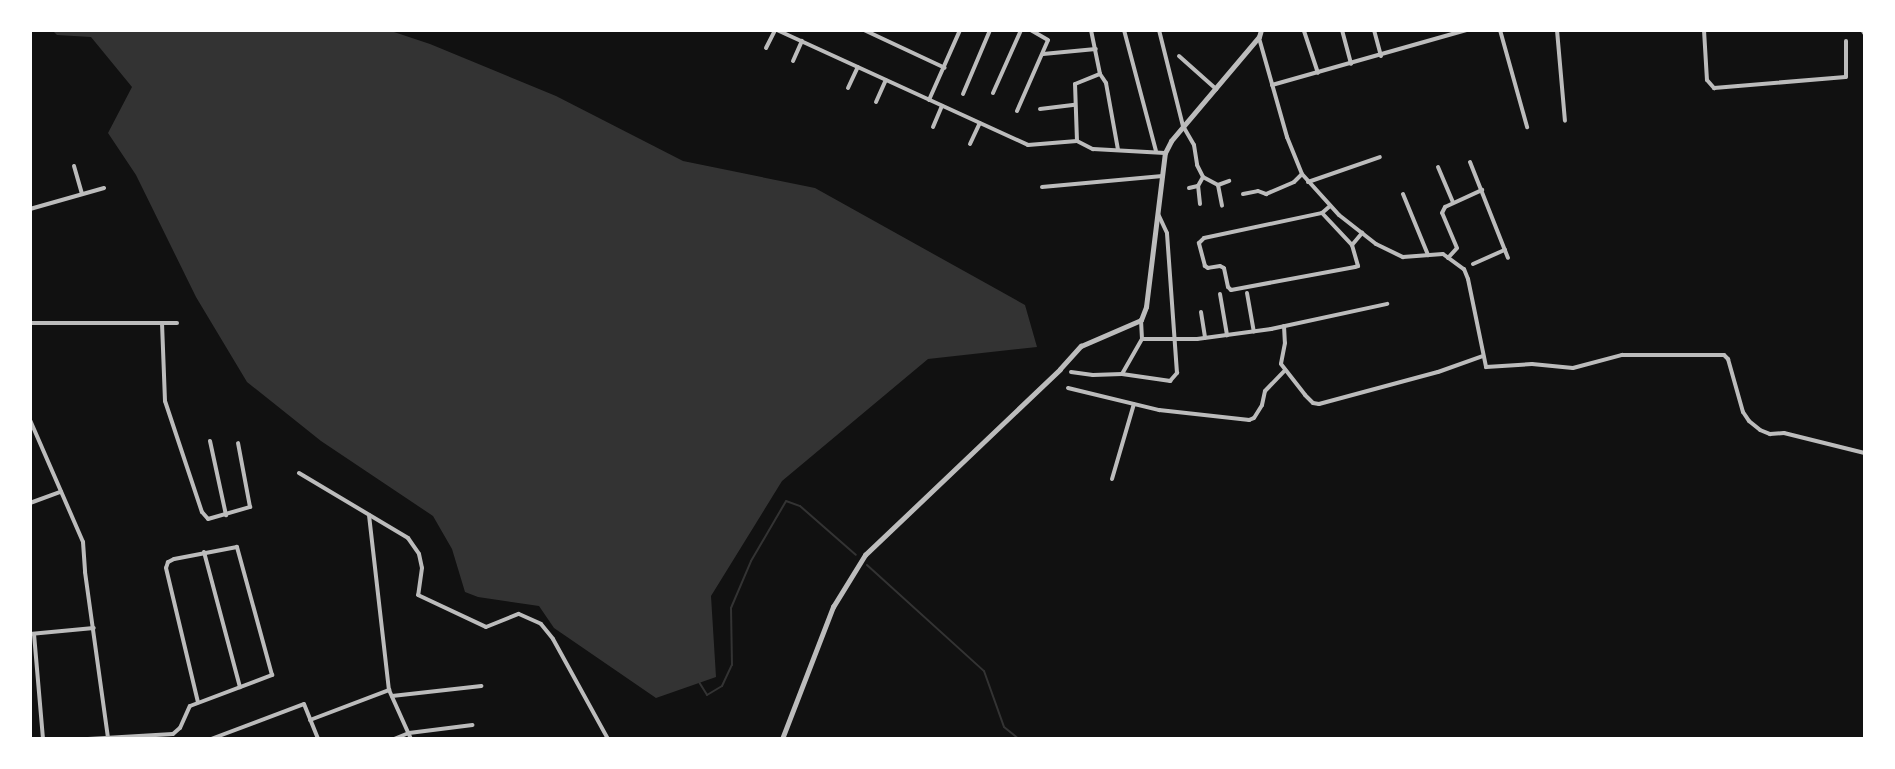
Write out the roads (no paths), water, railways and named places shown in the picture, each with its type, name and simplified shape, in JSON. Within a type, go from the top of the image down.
[{"type":"street","points":[[766,48],[776,30],[1028,145],[1077,141],[1093,149],[1165,153]]},
{"type":"street","points":[[864,30],[945,68]]},
{"type":"street","points":[[963,94],[990,30]]},
{"type":"street","points":[[993,93],[1021,30]]},
{"type":"street","points":[[1017,111],[1048,40],[1031,30]]},
{"type":"street","points":[[1091,30],[1101,74],[1106,82],[1118,150]]},
{"type":"street","points":[[1124,30],[1156,152]]},
{"type":"street","points":[[1159,30],[1183,126],[1194,146],[1197,165],[1203,177],[1218,185],[1229,181]]},
{"type":"street","points":[[1122,374],[1142,339],[1141,320],[1146,307],[1165,153],[1183,126],[1258,37],[1261,30]]},
{"type":"street","points":[[1342,30],[1351,64]]},
{"type":"street","points":[[1374,30],[1381,56]]},
{"type":"street","points":[[1272,86],[1467,30]]},
{"type":"street","points":[[1500,30],[1527,128]]},
{"type":"street","points":[[1557,30],[1565,121]]},
{"type":"street","points":[[1704,30],[1707,80],[1714,88],[1846,77],[1846,41]]},
{"type":"street","points":[[929,100],[945,68],[958,31]]},
{"type":"street","points":[[1304,31],[1318,73]]},
{"type":"street","points":[[1258,37],[1287,137],[1302,174],[1330,206],[1377,244],[1403,257],[1443,254],[1464,269],[1486,367],[1532,364],[1573,368],[1622,355],[1724,355],[1728,359],[1743,412],[1749,422],[1760,430],[1770,434],[1784,433],[1865,453]]},
{"type":"street","points":[[793,62],[802,41]]},
{"type":"street","points":[[1043,54],[1096,49]]},
{"type":"street","points":[[1179,56],[1215,89]]},
{"type":"street","points":[[848,88],[858,67]]},
{"type":"street","points":[[1077,141],[1075,84],[1101,74]]},
{"type":"street","points":[[876,102],[886,80]]},
{"type":"street","points":[[1040,109],[1075,105]]},
{"type":"street","points":[[933,127],[942,106]]},
{"type":"street","points":[[970,144],[980,123]]},
{"type":"street","points":[[1308,182],[1380,157]]},
{"type":"street","points":[[1470,162],[1508,258]]},
{"type":"street","points":[[74,166],[82,194]]},
{"type":"street","points":[[1438,167],[1453,202]]},
{"type":"street","points":[[1243,194],[1258,190],[1266,194],[1294,182],[1302,174]]},
{"type":"street","points":[[1042,188],[1163,176]]},
{"type":"street","points":[[1200,204],[1198,186],[1203,177]]},
{"type":"street","points":[[1218,185],[1222,206]]},
{"type":"street","points":[[1189,188],[1198,186]]},
{"type":"street","points":[[30,209],[104,188]]},
{"type":"street","points":[[1448,258],[1457,248],[1442,213],[1445,207],[1482,190]]},
{"type":"street","points":[[1403,194],[1428,255]]},
{"type":"street","points":[[1322,213],[1352,245],[1358,266],[1231,290],[1228,287],[1224,268],[1205,266],[1199,243],[1204,238],[1322,213],[1330,206]]},
{"type":"street","points":[[1071,372],[1173,379],[1179,362],[1167,233],[1159,216]]},
{"type":"street","points":[[1352,245],[1362,233]]},
{"type":"street","points":[[1473,264],[1505,250]]},
{"type":"street","points":[[1246,293],[1254,331]]},
{"type":"street","points":[[1220,294],[1227,335]]},
{"type":"street","points":[[1142,339],[1205,338],[1227,335],[1284,326],[1387,304]]},
{"type":"street","points":[[1201,312],[1205,338]]},
{"type":"street","points":[[782,739],[833,607],[866,555],[1060,369],[1081,346],[1141,320]]},
{"type":"street","points":[[30,323],[177,322]]},
{"type":"street","points":[[162,323],[165,400],[198,501],[202,512],[208,519],[244,510],[251,503],[238,442]]},
{"type":"street","points":[[1284,326],[1285,343],[1281,364],[1305,395],[1313,403],[1319,404],[1408,380],[1483,356]]},
{"type":"street","points":[[1068,388],[1159,410],[1249,420],[1254,418],[1262,405],[1265,391],[1285,370]]},
{"type":"street","points":[[1112,479],[1134,404]]},
{"type":"street","points":[[30,420],[83,542],[108,738]]},
{"type":"street","points":[[210,441],[226,515]]},
{"type":"street","points":[[299,473],[408,538],[416,549],[423,574],[418,595],[486,627],[519,614],[536,620],[546,628],[608,739]]},
{"type":"street","points":[[30,503],[61,492]]},
{"type":"street","points":[[369,514],[389,690],[411,739]]},
{"type":"street","points":[[88,739],[173,734],[180,728],[186,711],[198,702],[272,675],[237,547],[174,559],[168,562],[166,568],[198,702]]},
{"type":"street","points":[[204,552],[240,687]]},
{"type":"street","points":[[43,739],[32,634],[94,628]]},
{"type":"street","points":[[392,696],[481,686]]},
{"type":"street","points":[[310,720],[389,690]]},
{"type":"street","points":[[211,739],[304,704],[317,739]]},
{"type":"street","points":[[394,739],[409,733],[472,725]]},
{"type":"waterway","points":[[699,682],[707,695],[722,686],[732,665],[731,608],[751,561],[786,501],[800,506],[856,555]]},
{"type":"waterway","points":[[867,565],[984,671],[1004,727],[1019,739]]}]
